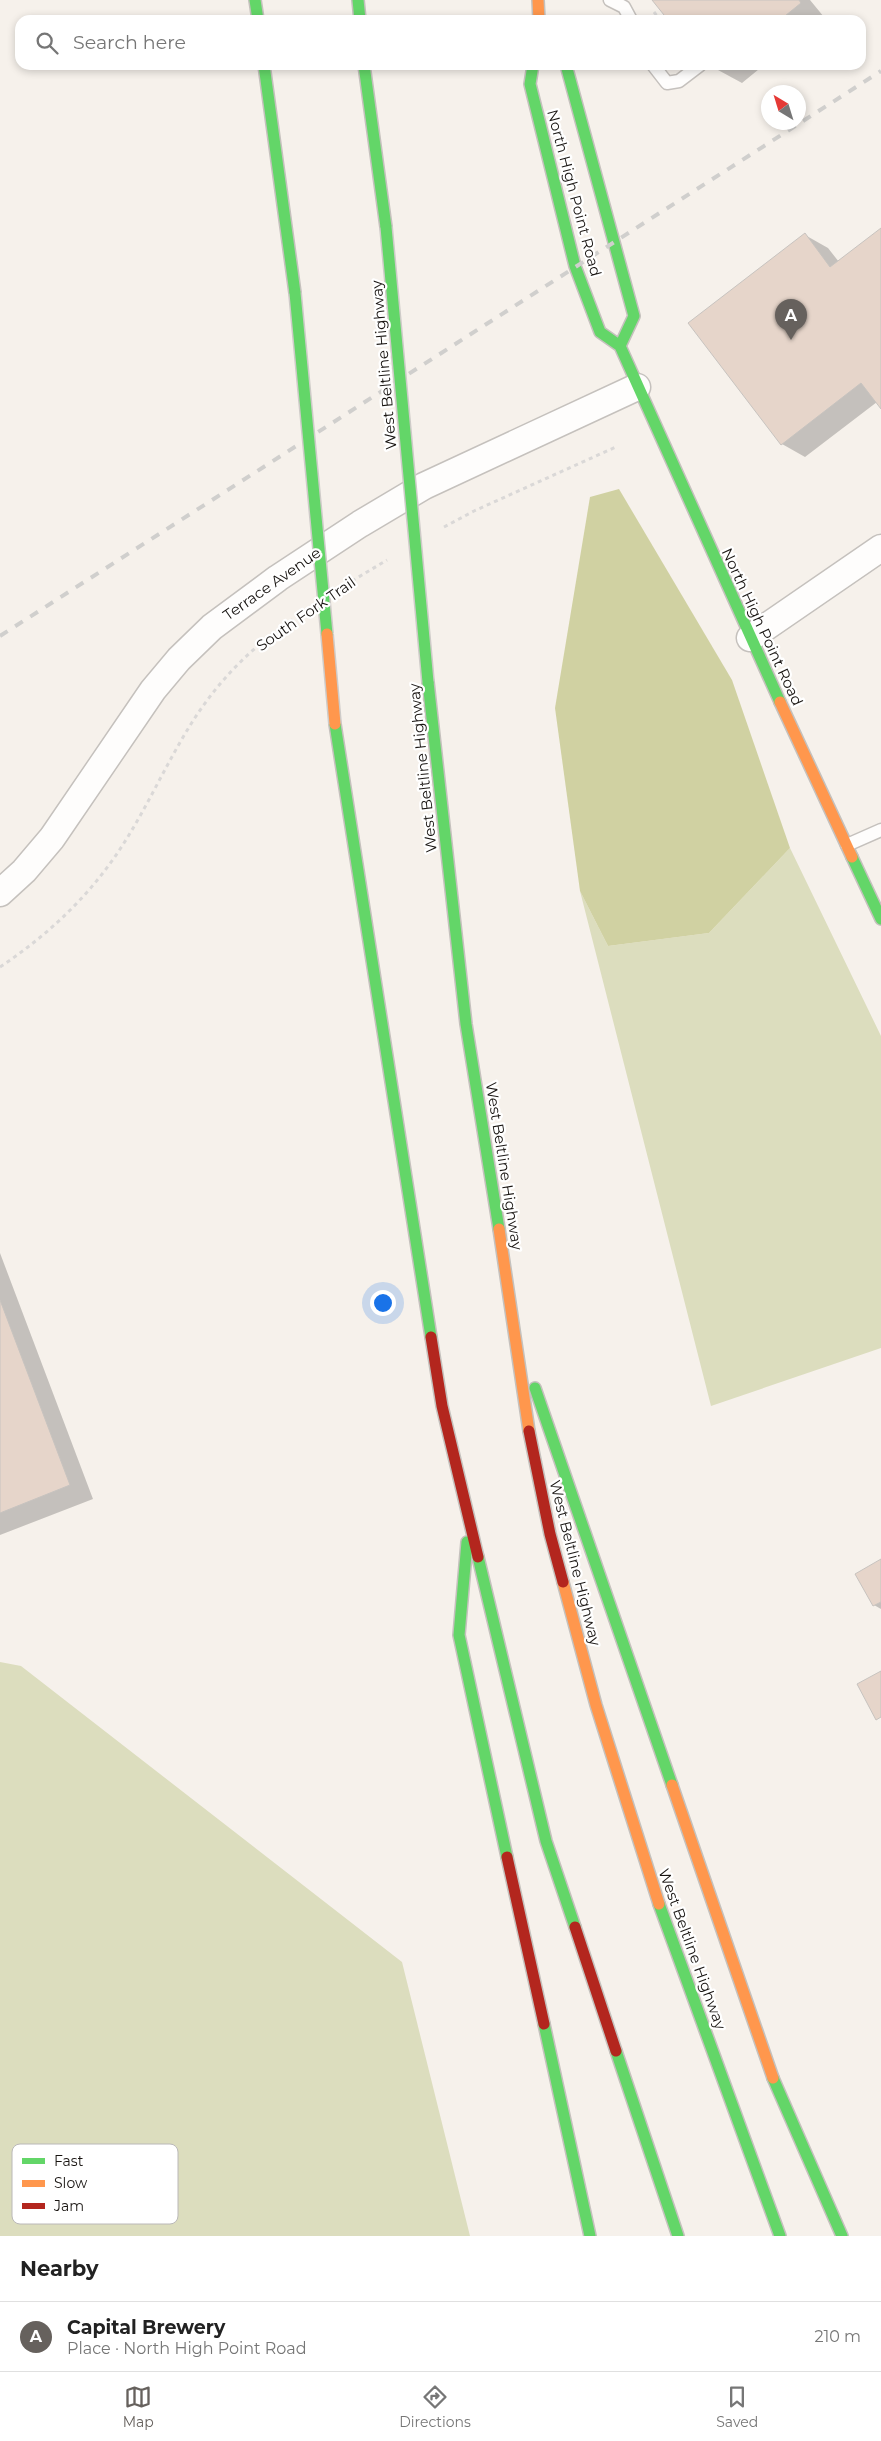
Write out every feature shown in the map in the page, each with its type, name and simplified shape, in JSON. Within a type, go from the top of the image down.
[{"type":"main road","points":[[256,0],[258,15]]},
{"type":"main road","points":[[538,0],[539,15]]},
{"type":"main road","points":[[359,2],[360,15]]},
{"type":"main road","points":[[265,70],[295,293],[335,724],[442,1406],[546,1841],[678,2236]]},
{"type":"main road","name":"West Beltline Highway","points":[[365,70],[386,227],[428,682],[466,1024],[515,1328],[526,1414],[548,1525],[596,1705],[653,1887],[780,2236]]},
{"type":"main road","name":"North High Point Road","points":[[532,70],[530,84],[575,266],[600,332],[620,346],[750,638],[881,919]]},
{"type":"main road","name":"North High Point Road","points":[[567,70],[634,316],[620,346]]},
{"type":"main road","points":[[515,1328],[770,2070],[842,2236]]},
{"type":"main road","points":[[469,1518],[459,1635],[590,2236]]},
{"type":"street","name":"Terrace Avenue","points":[[0,893],[24,871],[52,838],[153,690],[179,659],[212,627],[278,578],[360,524],[424,486],[637,387]]},
{"type":"street","points":[[750,638],[879,553]]},
{"type":"lane","points":[[610,0],[624,7],[628,15]]},
{"type":"lane","points":[[658,70],[667,83],[679,82],[694,70]]},
{"type":"lane","points":[[846,845],[881,830]]},
{"type":"path","name":"South Fork Trail","points":[[350,582],[474,511],[618,446]]},
{"type":"path","name":"South Fork Trail","points":[[0,967],[38,940],[90,890],[114,858],[147,805],[192,723],[222,681],[265,640],[302,613]]},
{"type":"green space","points":[[619,489],[732,680],[790,848],[709,933],[608,946],[580,891],[555,708],[590,497]]},
{"type":"green space","points":[[790,848],[881,1036],[881,1348],[711,1406],[580,891],[608,946],[709,933]]},
{"type":"green space","points":[[0,1662],[21,1666],[402,1962],[470,2236],[0,2236]]},
{"type":"building","points":[[652,0],[799,0],[801,3],[786,15],[664,15]]},
{"type":"building","points":[[881,228],[881,409],[861,383],[781,445],[688,323],[805,233],[830,267]]},
{"type":"building","points":[[0,1300],[70,1485],[0,1513]]},
{"type":"building","points":[[881,1559],[881,1602],[873,1606],[855,1574]]},
{"type":"building","points":[[881,1671],[881,1717],[876,1720],[857,1684]]},
{"type":"railway","points":[[0,636],[881,71]]},
{"type":"traffic: fast","points":[[255,0],[257,15]]},
{"type":"traffic: fast","points":[[358,0],[360,15]]},
{"type":"traffic: fast","points":[[265,70],[295,293]]},
{"type":"traffic: fast","points":[[365,70],[386,227]]},
{"type":"traffic: fast","points":[[532,70],[530,84],[575,266],[600,332],[620,346],[780,702]]},
{"type":"traffic: fast","points":[[567,70],[634,316],[620,346]]},
{"type":"traffic: fast","points":[[386,227],[428,682]]},
{"type":"traffic: fast","points":[[295,293],[327,634]]},
{"type":"traffic: fast","points":[[428,682],[466,1024],[499,1229]]},
{"type":"traffic: fast","points":[[335,724],[431,1337]]},
{"type":"traffic: fast","points":[[852,857],[881,919]]},
{"type":"traffic: fast","points":[[535,1388],[672,1785]]},
{"type":"traffic: fast","points":[[467,1542],[459,1635],[507,1857]]},
{"type":"traffic: fast","points":[[478,1557],[546,1841],[575,1927]]},
{"type":"traffic: fast","points":[[659,1904],[780,2236]]},
{"type":"traffic: fast","points":[[544,2024],[590,2236]]},
{"type":"traffic: fast","points":[[616,2051],[678,2236]]},
{"type":"traffic: fast","points":[[773,2078],[842,2236]]},
{"type":"traffic: slow","points":[[538,0],[539,15]]},
{"type":"traffic: slow","points":[[327,634],[335,724]]},
{"type":"traffic: slow","points":[[780,702],[852,857]]},
{"type":"traffic: slow","points":[[499,1229],[529,1431]]},
{"type":"traffic: slow","points":[[563,1582],[596,1705],[659,1904]]},
{"type":"traffic: slow","points":[[672,1785],[773,2078]]},
{"type":"traffic: jam","points":[[431,1337],[442,1406],[478,1557]]},
{"type":"traffic: jam","points":[[529,1431],[550,1534],[563,1582]]},
{"type":"traffic: jam","points":[[507,1857],[544,2024]]},
{"type":"traffic: jam","points":[[575,1927],[616,2051]]},
{"type":"place","name":"Capital Brewery","points":[[791,340]]}]
